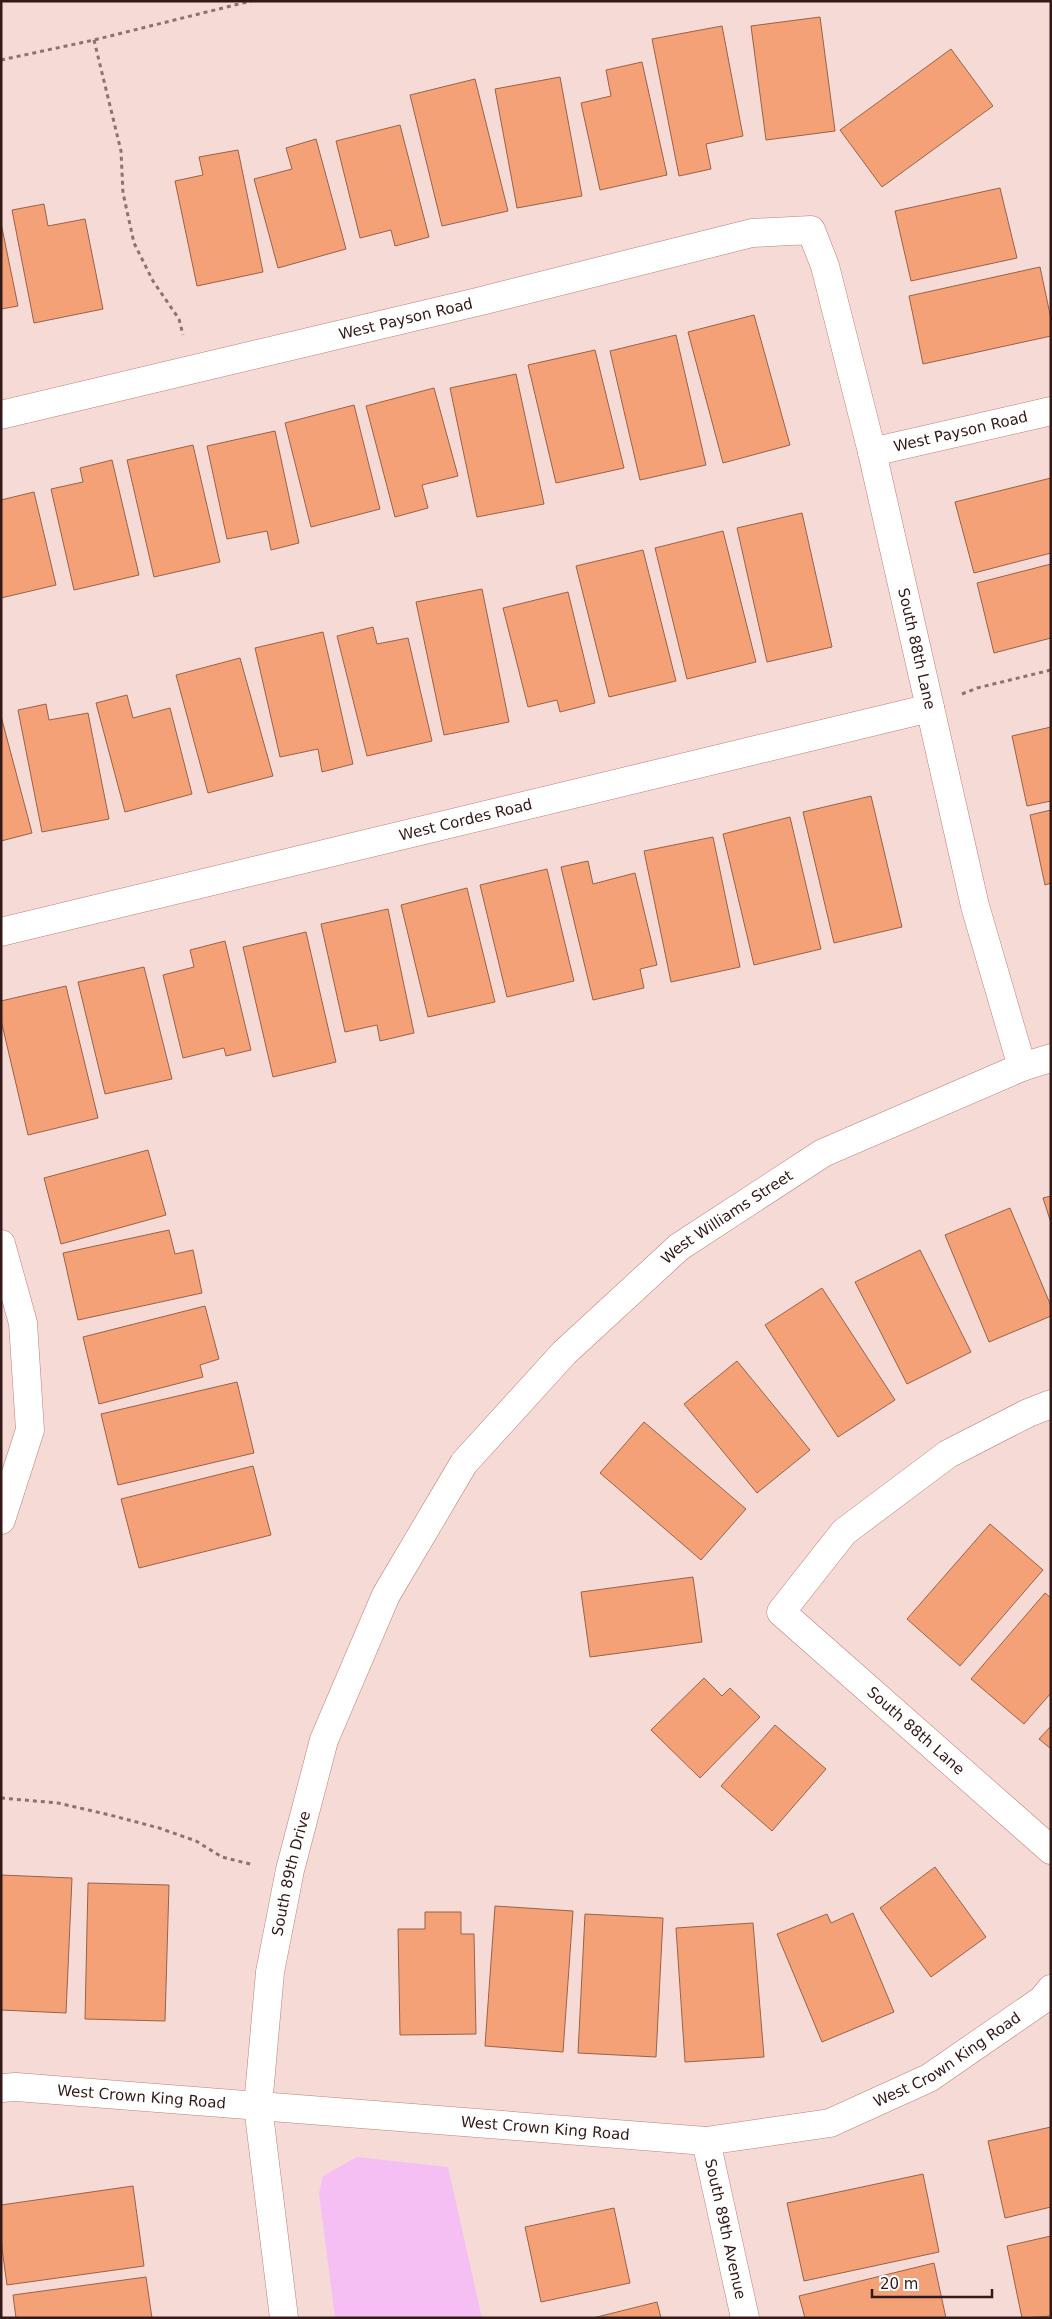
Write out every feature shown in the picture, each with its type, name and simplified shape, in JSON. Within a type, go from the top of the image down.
[{"type":"street","name":"West Payson Road","points":[[1,415],[476,302],[752,233],[811,230]]},
{"type":"street","name":"South 88th Lane","points":[[811,230],[825,266],[872,452],[975,906],[1022,1067]]},
{"type":"street","name":"West Payson Road","points":[[872,452],[1051,411]]},
{"type":"street","name":"West Cordes Road","points":[[1,932],[930,708]]},
{"type":"street","name":"West Williams Street","points":[[464,1464],[564,1353],[679,1246],[823,1153],[1022,1067],[1051,1058]]},
{"type":"street","points":[[1,1244],[23,1323],[30,1430],[1,1520]]},
{"type":"street","name":"South 88th Lane","points":[[1051,1404],[1028,1413],[948,1454],[844,1532],[781,1612],[1051,1850]]},
{"type":"street","name":"South 89th Drive","points":[[284,2318],[258,2106],[270,1972],[290,1870],[324,1740],[386,1595],[464,1464]]},
{"type":"street","name":"West Crown King Road","points":[[1,2088],[16,2087],[706,2141],[830,2123],[929,2078],[1042,2000],[1051,1989]]},
{"type":"street","name":"South 89th Avenue","points":[[706,2141],[744,2318]]},
{"type":"path","points":[[1,60],[94,40],[251,1]]},
{"type":"path","points":[[94,40],[121,151],[123,193],[134,243],[154,281],[179,319],[190,369]]},
{"type":"path","points":[[930,708],[977,688],[1051,670]]},
{"type":"path","points":[[1,1798],[58,1803],[110,1815],[159,1828],[196,1841],[222,1858],[290,1870]]},
{"type":"shaded area","points":[[357,2157],[448,2167],[482,2318],[335,2318],[319,2193],[323,2176]]},
{"type":"building","points":[[820,17],[835,131],[766,140],[751,26]]},
{"type":"building","points":[[722,26],[743,136],[706,144],[711,169],[679,176],[652,39]]},
{"type":"building","points":[[951,49],[993,106],[882,187],[840,130]]},
{"type":"building","points":[[642,62],[667,175],[600,190],[581,103],[611,96],[606,70]]},
{"type":"building","points":[[560,77],[582,196],[517,208],[495,89]]},
{"type":"building","points":[[475,79],[508,211],[442,226],[410,95]]},
{"type":"building","points":[[400,125],[429,237],[395,246],[391,230],[360,238],[336,141]]},
{"type":"building","points":[[316,139],[346,249],[278,268],[254,179],[292,169],[286,148]]},
{"type":"building","points":[[238,150],[263,272],[197,286],[175,181],[203,175],[199,157]]},
{"type":"building","points":[[1000,188],[1017,258],[911,281],[895,211]]},
{"type":"building","points":[[44,204],[48,226],[85,219],[103,309],[34,323],[12,210]]},
{"type":"building","points":[[1,223],[18,306],[1,309]]},
{"type":"building","points":[[1040,267],[1051,319],[1051,336],[923,364],[909,296]]},
{"type":"building","points":[[754,315],[790,445],[723,463],[688,332]]},
{"type":"building","points":[[676,335],[706,465],[640,480],[610,351]]},
{"type":"building","points":[[595,350],[624,468],[556,483],[528,365]]},
{"type":"building","points":[[516,374],[544,504],[477,517],[450,388]]},
{"type":"building","points":[[434,388],[458,476],[422,485],[428,508],[395,517],[366,406]]},
{"type":"building","points":[[354,405],[380,509],[311,527],[285,423]]},
{"type":"building","points":[[275,431],[299,543],[271,550],[267,531],[227,539],[207,446]]},
{"type":"building","points":[[193,445],[220,562],[154,577],[127,460]]},
{"type":"building","points":[[112,460],[139,575],[74,590],[51,489],[83,482],[80,468]]},
{"type":"building","points":[[1051,478],[1051,553],[974,573],[955,502]]},
{"type":"building","points":[[34,492],[56,585],[1,598],[1,500]]},
{"type":"building","points":[[802,513],[832,647],[767,662],[737,528]]},
{"type":"building","points":[[723,531],[756,662],[687,679],[655,548]]},
{"type":"building","points":[[643,550],[676,681],[609,697],[576,566]]},
{"type":"building","points":[[1051,564],[1051,638],[994,653],[977,583]]},
{"type":"building","points":[[482,589],[509,722],[444,735],[416,602]]},
{"type":"building","points":[[568,592],[595,703],[560,712],[557,700],[528,707],[503,608]]},
{"type":"building","points":[[373,627],[377,644],[408,638],[432,741],[367,756],[337,636]]},
{"type":"building","points":[[323,632],[353,764],[322,772],[318,749],[280,757],[255,648]]},
{"type":"building","points":[[240,658],[273,776],[208,793],[176,675]]},
{"type":"building","points":[[127,695],[133,718],[170,708],[192,794],[125,812],[96,703]]},
{"type":"building","points":[[46,704],[49,720],[88,713],[109,819],[42,832],[18,710]]},
{"type":"building","points":[[1,716],[32,833],[1,841]]},
{"type":"building","points":[[1051,727],[1051,801],[1027,806],[1012,736]]},
{"type":"building","points":[[871,796],[902,927],[834,943],[803,812]]},
{"type":"building","points":[[1051,810],[1051,883],[1045,885],[1030,815]]},
{"type":"building","points":[[790,817],[821,949],[754,965],[723,834]]},
{"type":"building","points":[[713,837],[740,967],[671,982],[644,851]]},
{"type":"building","points":[[588,861],[593,884],[635,873],[657,965],[640,969],[644,988],[593,1000],[561,867]]},
{"type":"building","points":[[547,869],[574,981],[507,997],[480,885]]},
{"type":"building","points":[[467,888],[495,1002],[428,1017],[401,905]]},
{"type":"building","points":[[388,909],[414,1033],[380,1041],[377,1025],[345,1032],[321,924]]},
{"type":"building","points":[[306,932],[336,1062],[273,1077],[243,947]]},
{"type":"building","points":[[225,941],[251,1050],[226,1056],[224,1048],[183,1058],[163,975],[194,967],[190,950]]},
{"type":"building","points":[[144,967],[172,1079],[105,1094],[78,982]]},
{"type":"building","points":[[66,986],[98,1118],[28,1135],[1,1020],[1,1001]]},
{"type":"building","points":[[148,1150],[166,1215],[61,1244],[44,1178]]},
{"type":"building","points":[[1051,1196],[1051,1223],[1043,1198]]},
{"type":"building","points":[[1010,1208],[1051,1306],[1051,1316],[989,1342],[945,1235]]},
{"type":"building","points":[[169,1230],[175,1254],[193,1250],[202,1293],[78,1320],[63,1253]]},
{"type":"building","points":[[920,1250],[971,1352],[907,1384],[855,1282]]},
{"type":"building","points":[[822,1288],[895,1400],[838,1437],[765,1325]]},
{"type":"building","points":[[205,1306],[219,1359],[200,1365],[203,1377],[99,1404],[83,1337]]},
{"type":"building","points":[[737,1361],[810,1450],[757,1493],[684,1404]]},
{"type":"building","points":[[237,1382],[254,1453],[118,1485],[101,1414]]},
{"type":"building","points":[[644,1422],[746,1509],[701,1560],[600,1473]]},
{"type":"building","points":[[253,1466],[271,1535],[139,1568],[121,1499]]},
{"type":"building","points":[[990,1524],[1043,1570],[960,1666],[907,1619]]},
{"type":"building","points":[[693,1577],[702,1642],[590,1657],[581,1592]]},
{"type":"building","points":[[1045,1593],[1051,1598],[1051,1693],[1024,1724],[971,1679]]},
{"type":"building","points":[[704,1678],[722,1696],[730,1688],[760,1717],[700,1778],[651,1730]]},
{"type":"building","points":[[775,1725],[826,1769],[772,1831],[721,1786]]},
{"type":"building","points":[[1051,1726],[1051,1749],[1039,1739]]},
{"type":"building","points":[[935,1867],[986,1937],[931,1977],[880,1908]]},
{"type":"building","points":[[1,1875],[72,1878],[66,2013],[1,2010]]},
{"type":"building","points":[[88,1883],[169,1885],[165,2021],[85,2019]]},
{"type":"building","points":[[495,1906],[573,1911],[563,2052],[485,2046]]},
{"type":"building","points":[[425,1912],[461,1912],[461,1934],[474,1934],[476,2034],[400,2035],[398,1929],[425,1929]]},
{"type":"building","points":[[853,1913],[894,2012],[822,2042],[777,1934],[827,1914],[831,1923]]},
{"type":"building","points":[[585,1914],[663,1918],[656,2057],[578,2053]]},
{"type":"building","points":[[753,1923],[764,2057],[685,2062],[676,1928]]},
{"type":"building","points":[[1051,2127],[1051,2207],[1005,2218],[988,2141]]},
{"type":"building","points":[[923,2174],[939,2252],[804,2281],[787,2203]]},
{"type":"building","points":[[133,2186],[144,2266],[7,2285],[1,2241],[1,2205]]},
{"type":"building","points":[[614,2208],[630,2283],[541,2302],[525,2227]]},
{"type":"building","points":[[1051,2236],[1051,2316],[1022,2318],[1007,2246]]},
{"type":"building","points":[[934,2263],[946,2318],[805,2318],[799,2296]]},
{"type":"building","points":[[146,2277],[152,2318],[16,2318],[13,2295]]},
{"type":"building","points":[[657,2302],[661,2318],[593,2318]]}]
